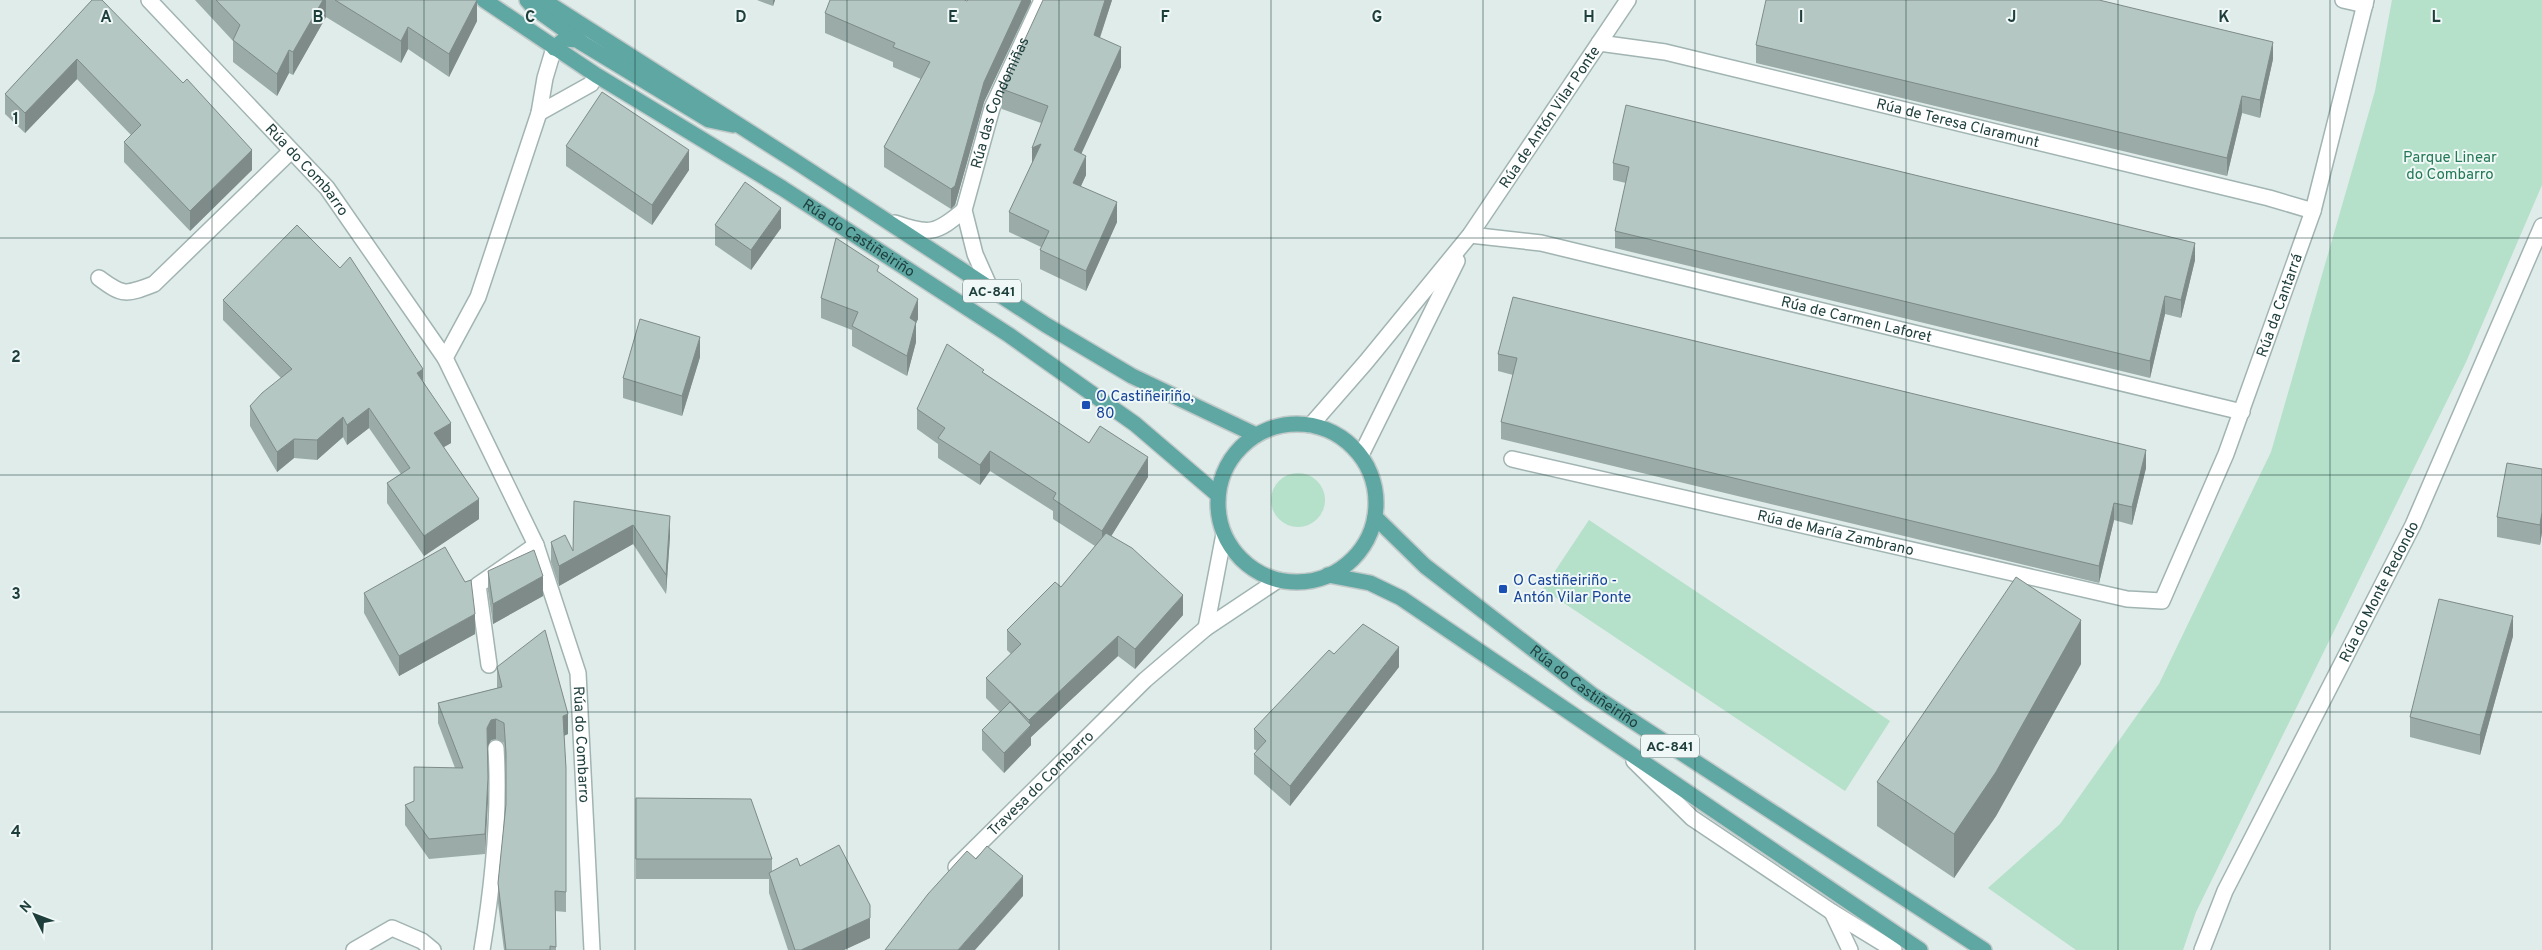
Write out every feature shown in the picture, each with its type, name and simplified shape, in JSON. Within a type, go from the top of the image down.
[{"type":"main road","name":"Rúa do Castiñeiriño","points":[[484,0],[596,75],[782,188],[1009,335],[1135,424],[1218,495]]},
{"type":"main road","points":[[527,0],[534,8],[591,48],[598,63],[596,75]]},
{"type":"main road","name":"Rúa do Castiñeiriño","points":[[543,0],[742,126],[991,290],[1132,376],[1256,435]]},
{"type":"main road","points":[[554,48],[565,39],[577,40],[709,120],[742,126]]},
{"type":"main road","name":"Rúa do Castiñeiriño","points":[[1283,425],[1311,425],[1330,430],[1347,441],[1361,455],[1373,482],[1376,496],[1375,518],[1366,542],[1350,562],[1328,575],[1303,582],[1278,580],[1255,570],[1237,555],[1224,534],[1218,508],[1218,495],[1224,472],[1237,451],[1256,435],[1283,425]]},
{"type":"main road","name":"Rúa do Castiñeiriño","points":[[1375,518],[1425,566],[1591,694],[1984,950]]},
{"type":"main road","name":"Rúa do Castiñeiriño","points":[[1328,575],[1370,584],[1402,598],[1920,950]]},
{"type":"street","name":"Rúa do Combarro","points":[[149,0],[327,188],[445,358],[536,545],[578,673],[592,950]]},
{"type":"street","name":"Rúa das Condomiñas","points":[[991,290],[975,254],[964,210],[992,108],[1042,0]]},
{"type":"street","name":"Rúa de Antón Vilar Ponte","points":[[1311,425],[1366,362],[1470,235],[1628,0]]},
{"type":"street","points":[[2343,0],[2366,3]]},
{"type":"street","name":"Rúa da Cantarrá","points":[[2162,601],[2226,454],[2313,211],[2366,3]]},
{"type":"street","name":"Rúa de Teresa Claramunt","points":[[1599,43],[1665,52],[2269,198],[2313,211]]},
{"type":"street","points":[[445,358],[478,297],[539,114],[545,78],[554,48]]},
{"type":"street","points":[[539,114],[590,84],[596,75]]},
{"type":"street","points":[[99,278],[114,290],[131,293],[154,284],[292,151]]},
{"type":"street","points":[[883,219],[920,232],[932,232],[944,228],[964,210]]},
{"type":"street","name":"Rúa do Monte Redondo","points":[[2202,950],[2226,891],[2413,525],[2542,226]]},
{"type":"street","name":"Rúa de Antón Vilar Ponte","points":[[1361,455],[1470,235]]},
{"type":"street","name":"Rúa de Carmen Laforet","points":[[1470,235],[1541,243],[2242,412]]},
{"type":"street","name":"Rúa de María Zambrano","points":[[1512,460],[2128,599],[2162,601]]},
{"type":"street","points":[[1206,628],[1224,534]]},
{"type":"street","points":[[488,665],[478,585],[536,545]]},
{"type":"street","name":"Travesa do Combarro","points":[[942,880],[1145,680],[1206,628],[1278,580]]},
{"type":"street","points":[[482,950],[499,793],[496,748]]},
{"type":"street","points":[[1622,749],[1692,818],[1832,912],[1894,950]]},
{"type":"street","points":[[1832,912],[1850,950]]},
{"type":"street","points":[[354,950],[392,928],[422,941],[433,950]]},
{"type":"green space","name":"Parque Linear do Combarro","points":[[2392,0],[2542,0],[2542,185],[2466,362],[2196,912],[2183,950],[2076,950],[1988,888],[2060,824],[2159,684],[2271,452],[2375,91]]},
{"type":"green space","points":[[1298,473],[1308,475],[1317,481],[1323,490],[1325,500],[1323,510],[1317,519],[1308,525],[1298,527],[1288,525],[1279,519],[1273,510],[1271,500],[1273,490],[1279,481],[1288,475]]},
{"type":"green space","points":[[1589,520],[1890,721],[1845,791],[1543,589]]},
{"type":"building","points":[[92,0],[102,0],[183,83],[187,79],[252,150],[190,211],[124,142],[141,125],[77,59],[25,113],[5,94]]},
{"type":"building","points":[[216,0],[323,0],[293,52],[289,50],[277,74],[233,40],[240,25]]},
{"type":"building","points":[[335,0],[477,0],[449,54],[408,27],[401,41]]},
{"type":"building","points":[[830,0],[1022,0],[984,82],[955,186],[951,189],[884,147],[930,62],[893,47],[895,43],[825,13]]},
{"type":"building","points":[[1043,0],[1105,0],[1094,35],[1121,47],[1074,150],[1086,156],[1073,183],[1117,202],[1086,271],[1040,250],[1049,231],[1009,212],[1041,144],[1032,148],[1048,106],[1002,89]]},
{"type":"building","points":[[1766,0],[2099,0],[2273,42],[2260,100],[2242,96],[2227,158],[1756,45]]},
{"type":"building","points":[[602,92],[689,150],[652,205],[566,146]]},
{"type":"building","points":[[1626,105],[2195,243],[2181,300],[2165,296],[2150,361],[1615,231],[1629,167],[1613,163]]},
{"type":"building","points":[[745,182],[781,208],[751,250],[715,225]]},
{"type":"building","points":[[297,225],[340,268],[350,257],[423,369],[417,373],[451,423],[434,433],[479,499],[424,536],[387,483],[410,468],[369,408],[347,425],[343,417],[317,440],[294,439],[277,452],[250,406],[262,393],[292,369],[223,300]]},
{"type":"building","points":[[836,238],[879,266],[877,271],[918,299],[910,318],[916,322],[907,356],[852,326],[858,312],[821,298]]},
{"type":"building","points":[[1513,297],[2146,450],[2132,507],[2114,503],[2099,566],[1501,422],[1517,358],[1498,354]]},
{"type":"building","points":[[640,319],[700,337],[682,396],[623,378]]},
{"type":"building","points":[[947,344],[984,370],[982,372],[1089,443],[1100,426],[1148,457],[1102,531],[1053,499],[1056,493],[990,451],[980,465],[938,438],[945,428],[917,409]]},
{"type":"building","points":[[2507,463],[2542,469],[2542,512],[2540,525],[2497,517]]},
{"type":"building","points":[[574,501],[670,516],[666,575],[633,525],[559,566],[551,542],[565,535],[573,551]]},
{"type":"building","points":[[1106,533],[1132,548],[1183,595],[1135,649],[1118,636],[1029,720],[986,678],[1021,644],[1007,630],[1055,582],[1061,587]]},
{"type":"building","points":[[445,547],[465,582],[471,580],[475,614],[399,656],[364,593]]},
{"type":"building","points":[[534,550],[543,576],[493,604],[488,571]]},
{"type":"building","points":[[2016,577],[2081,620],[1996,772],[1954,834],[1877,782]]},
{"type":"building","points":[[2439,599],[2513,616],[2480,735],[2410,717]]},
{"type":"building","points":[[1363,624],[1399,647],[1290,786],[1254,754],[1266,741],[1254,729],[1329,650],[1334,654]]},
{"type":"building","points":[[545,630],[568,714],[563,716],[566,768],[566,892],[555,891],[556,947],[550,946],[550,950],[506,950],[498,883],[506,804],[504,723],[496,719],[491,720],[487,728],[488,778],[485,834],[429,839],[405,805],[414,801],[414,767],[463,768],[438,703],[502,687],[497,667]]},
{"type":"building","points":[[1010,702],[1031,725],[1004,753],[982,730]]},
{"type":"building","points":[[636,798],[751,799],[772,859],[636,859]]},
{"type":"building","points":[[839,845],[870,905],[870,918],[801,950],[795,950],[769,873],[797,858],[800,866]]},
{"type":"building","points":[[987,846],[1023,876],[958,950],[885,950],[928,894],[967,851],[976,859]]},
{"type":"place","name":"O Castiñeiriño, 80","points":[[1086,405]]},
{"type":"place","name":"O Castiñeiriño - Antón Vilar Ponte","points":[[1503,589]]}]
